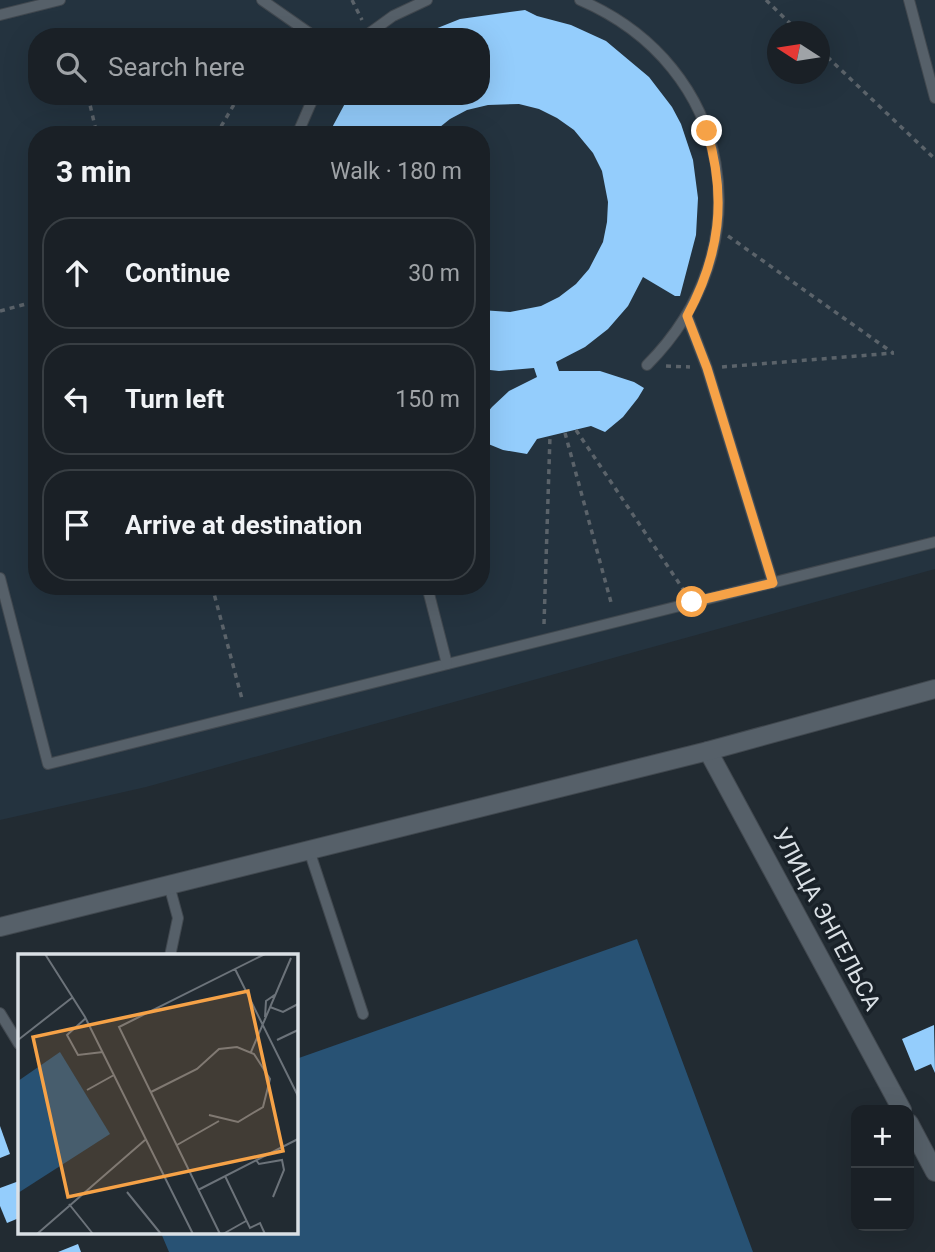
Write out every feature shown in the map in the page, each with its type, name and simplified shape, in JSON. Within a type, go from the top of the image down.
[{"type":"main road","points":[[0,927],[708,751],[935,689]]},
{"type":"main road","name":"УЛИЦА ЭНГЕЛЬСА","points":[[708,751],[899,1105]]},
{"type":"main road","points":[[914,1133],[935,1172]]},
{"type":"lane","points":[[0,15],[60,0]]},
{"type":"lane","points":[[262,0],[302,28]]},
{"type":"lane","points":[[376,28],[393,16],[427,0]]},
{"type":"lane","points":[[579,0],[633,29],[664,58],[689,93],[707,131],[713,152],[719,194],[717,229],[706,278],[687,316],[662,350],[647,365]]},
{"type":"lane","points":[[909,0],[935,98]]},
{"type":"lane","points":[[302,126],[310,105]]},
{"type":"lane","points":[[687,316],[707,368],[773,583]]},
{"type":"lane","points":[[0,578],[48,764],[935,542]]},
{"type":"lane","points":[[429,595],[447,664]]},
{"type":"lane","points":[[309,850],[363,1014]]},
{"type":"lane","points":[[169,885],[178,918],[170,954]]},
{"type":"lane","points":[[0,1013],[18,1042]]},
{"type":"path","points":[[352,0],[363,28]]},
{"type":"path","points":[[766,0],[788,21]]},
{"type":"path","points":[[830,59],[935,159]]},
{"type":"path","points":[[90,105],[95,126]]},
{"type":"path","points":[[221,126],[234,105]]},
{"type":"path","points":[[647,365],[707,368],[894,353],[717,229]]},
{"type":"path","points":[[0,311],[28,303]]},
{"type":"path","points":[[576,430],[692,602]]},
{"type":"path","points":[[565,433],[616,622]]},
{"type":"path","points":[[544,640],[550,436]]},
{"type":"path","points":[[214,595],[246,715]]},
{"type":"shaded area","points":[[0,0],[935,0],[935,569],[146,787],[0,820]]},
{"type":"shaded area","points":[[637,939],[753,1252],[169,1252],[161,1234],[298,1234],[298,1058]]},
{"type":"building","points":[[525,10],[571,25],[606,41],[649,77],[672,107],[681,124],[693,160],[698,198],[696,235],[680,296],[675,296],[643,277],[628,306],[608,329],[585,347],[556,362],[559,371],[600,371],[644,388],[623,417],[605,432],[591,426],[537,439],[527,454],[490,445],[490,409],[509,391],[537,377],[534,368],[490,370],[490,311],[510,312],[541,306],[576,284],[589,269],[603,242],[608,202],[602,171],[593,153],[574,130],[539,109],[519,104],[490,105],[490,28],[438,28],[460,19]]},
{"type":"building","points":[[344,105],[488,105],[467,110],[441,126],[333,126]]},
{"type":"building","points":[[934,1025],[935,1073],[931,1064],[915,1071],[902,1039]]},
{"type":"building","points":[[0,1126],[10,1154],[0,1158]]},
{"type":"building","points":[[18,1181],[18,1218],[7,1223],[0,1206],[0,1188]]},
{"type":"building","points":[[78,1244],[81,1252],[58,1252]]},
{"type":"route","points":[[692,602],[773,583],[707,368],[687,316],[706,278],[717,236],[719,194],[707,131]]}]
